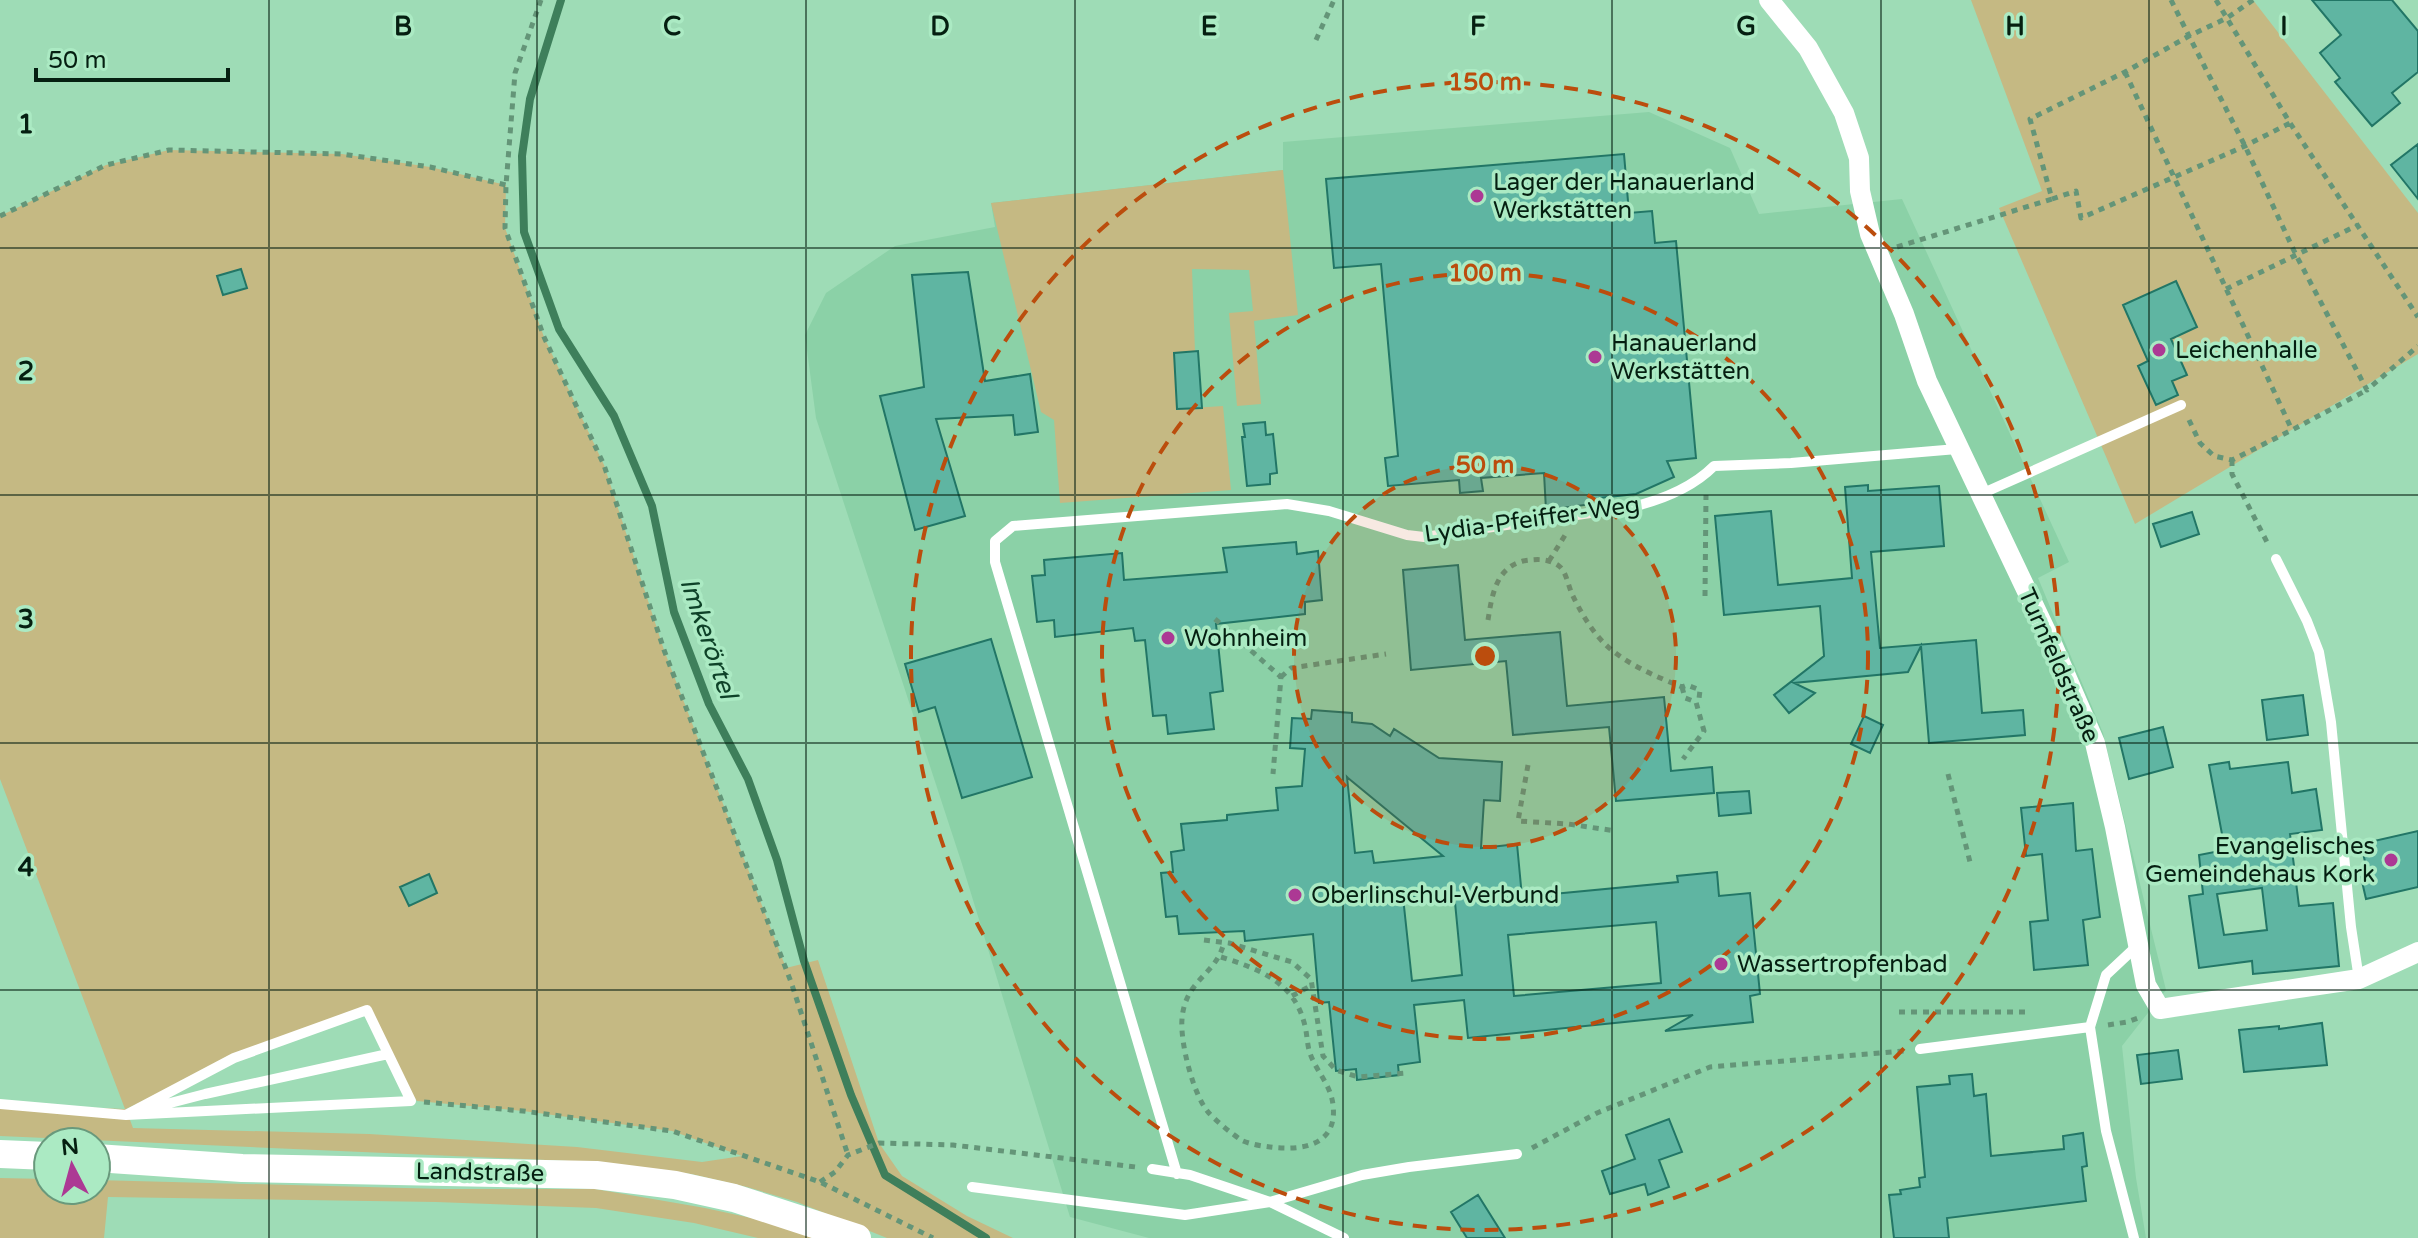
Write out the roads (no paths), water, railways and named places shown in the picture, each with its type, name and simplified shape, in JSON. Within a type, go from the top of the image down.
[{"type":"main road","points":[[0,1154],[32,1155]]},
{"type":"main road","name":"Landstraße","points":[[112,1159],[242,1168],[596,1175],[675,1185],[734,1198],[857,1238]]},
{"type":"street","name":"Turnfeldstraße","points":[[1769,0],[1808,48],[1844,113],[1859,158],[1860,191],[1873,244],[1904,314],[1927,381],[2053,646],[2095,743],[2146,985],[2160,1009],[2359,979]]},
{"type":"street","points":[[2359,979],[2418,952]]},
{"type":"lane","points":[[1979,495],[2181,405]]},
{"type":"lane","name":"Lydia-Pfeiffer-Weg","points":[[1177,1174],[995,562],[995,541],[1013,526],[1287,504],[1329,511],[1407,535],[1424,537],[1656,501],[1706,474],[1714,466],[1957,449]]},
{"type":"lane","points":[[2276,559],[2319,652],[2331,722],[2359,979]]},
{"type":"lane","points":[[2134,1238],[2106,1131],[2090,1027],[2106,975],[2139,944]]},
{"type":"lane","points":[[0,1104],[126,1115],[411,1101],[367,1010],[234,1058],[126,1115]]},
{"type":"lane","points":[[1920,1049],[2090,1027]]},
{"type":"lane","points":[[126,1115],[205,1094],[388,1054]]},
{"type":"lane","points":[[972,1187],[1185,1215],[1270,1202],[1362,1175],[1517,1154]]},
{"type":"lane","points":[[1152,1169],[1190,1175],[1270,1202],[1344,1238]]},
{"type":"waterway","name":"Imkerörtel","points":[[561,0],[530,99],[522,156],[524,232],[559,329],[614,416],[652,506],[674,612],[709,704],[748,779],[777,860],[804,961],[851,1095],[885,1175],[986,1238]]},
{"type":"place","name":"Lager der Hanauerland Werkstätten","points":[[1477,196]]},
{"type":"place","name":"Leichenhalle","points":[[2159,350]]},
{"type":"place","name":"Hanauerland Werkstätten","points":[[1595,357]]},
{"type":"place","name":"Wohnheim","points":[[1168,638]]},
{"type":"place","name":"Evangelisches Gemeindehaus Kork","points":[[2391,860]]},
{"type":"place","name":"Oberlinschul-Verbund","points":[[1295,895]]},
{"type":"place","name":"Wassertropfenbad","points":[[1721,964]]}]
